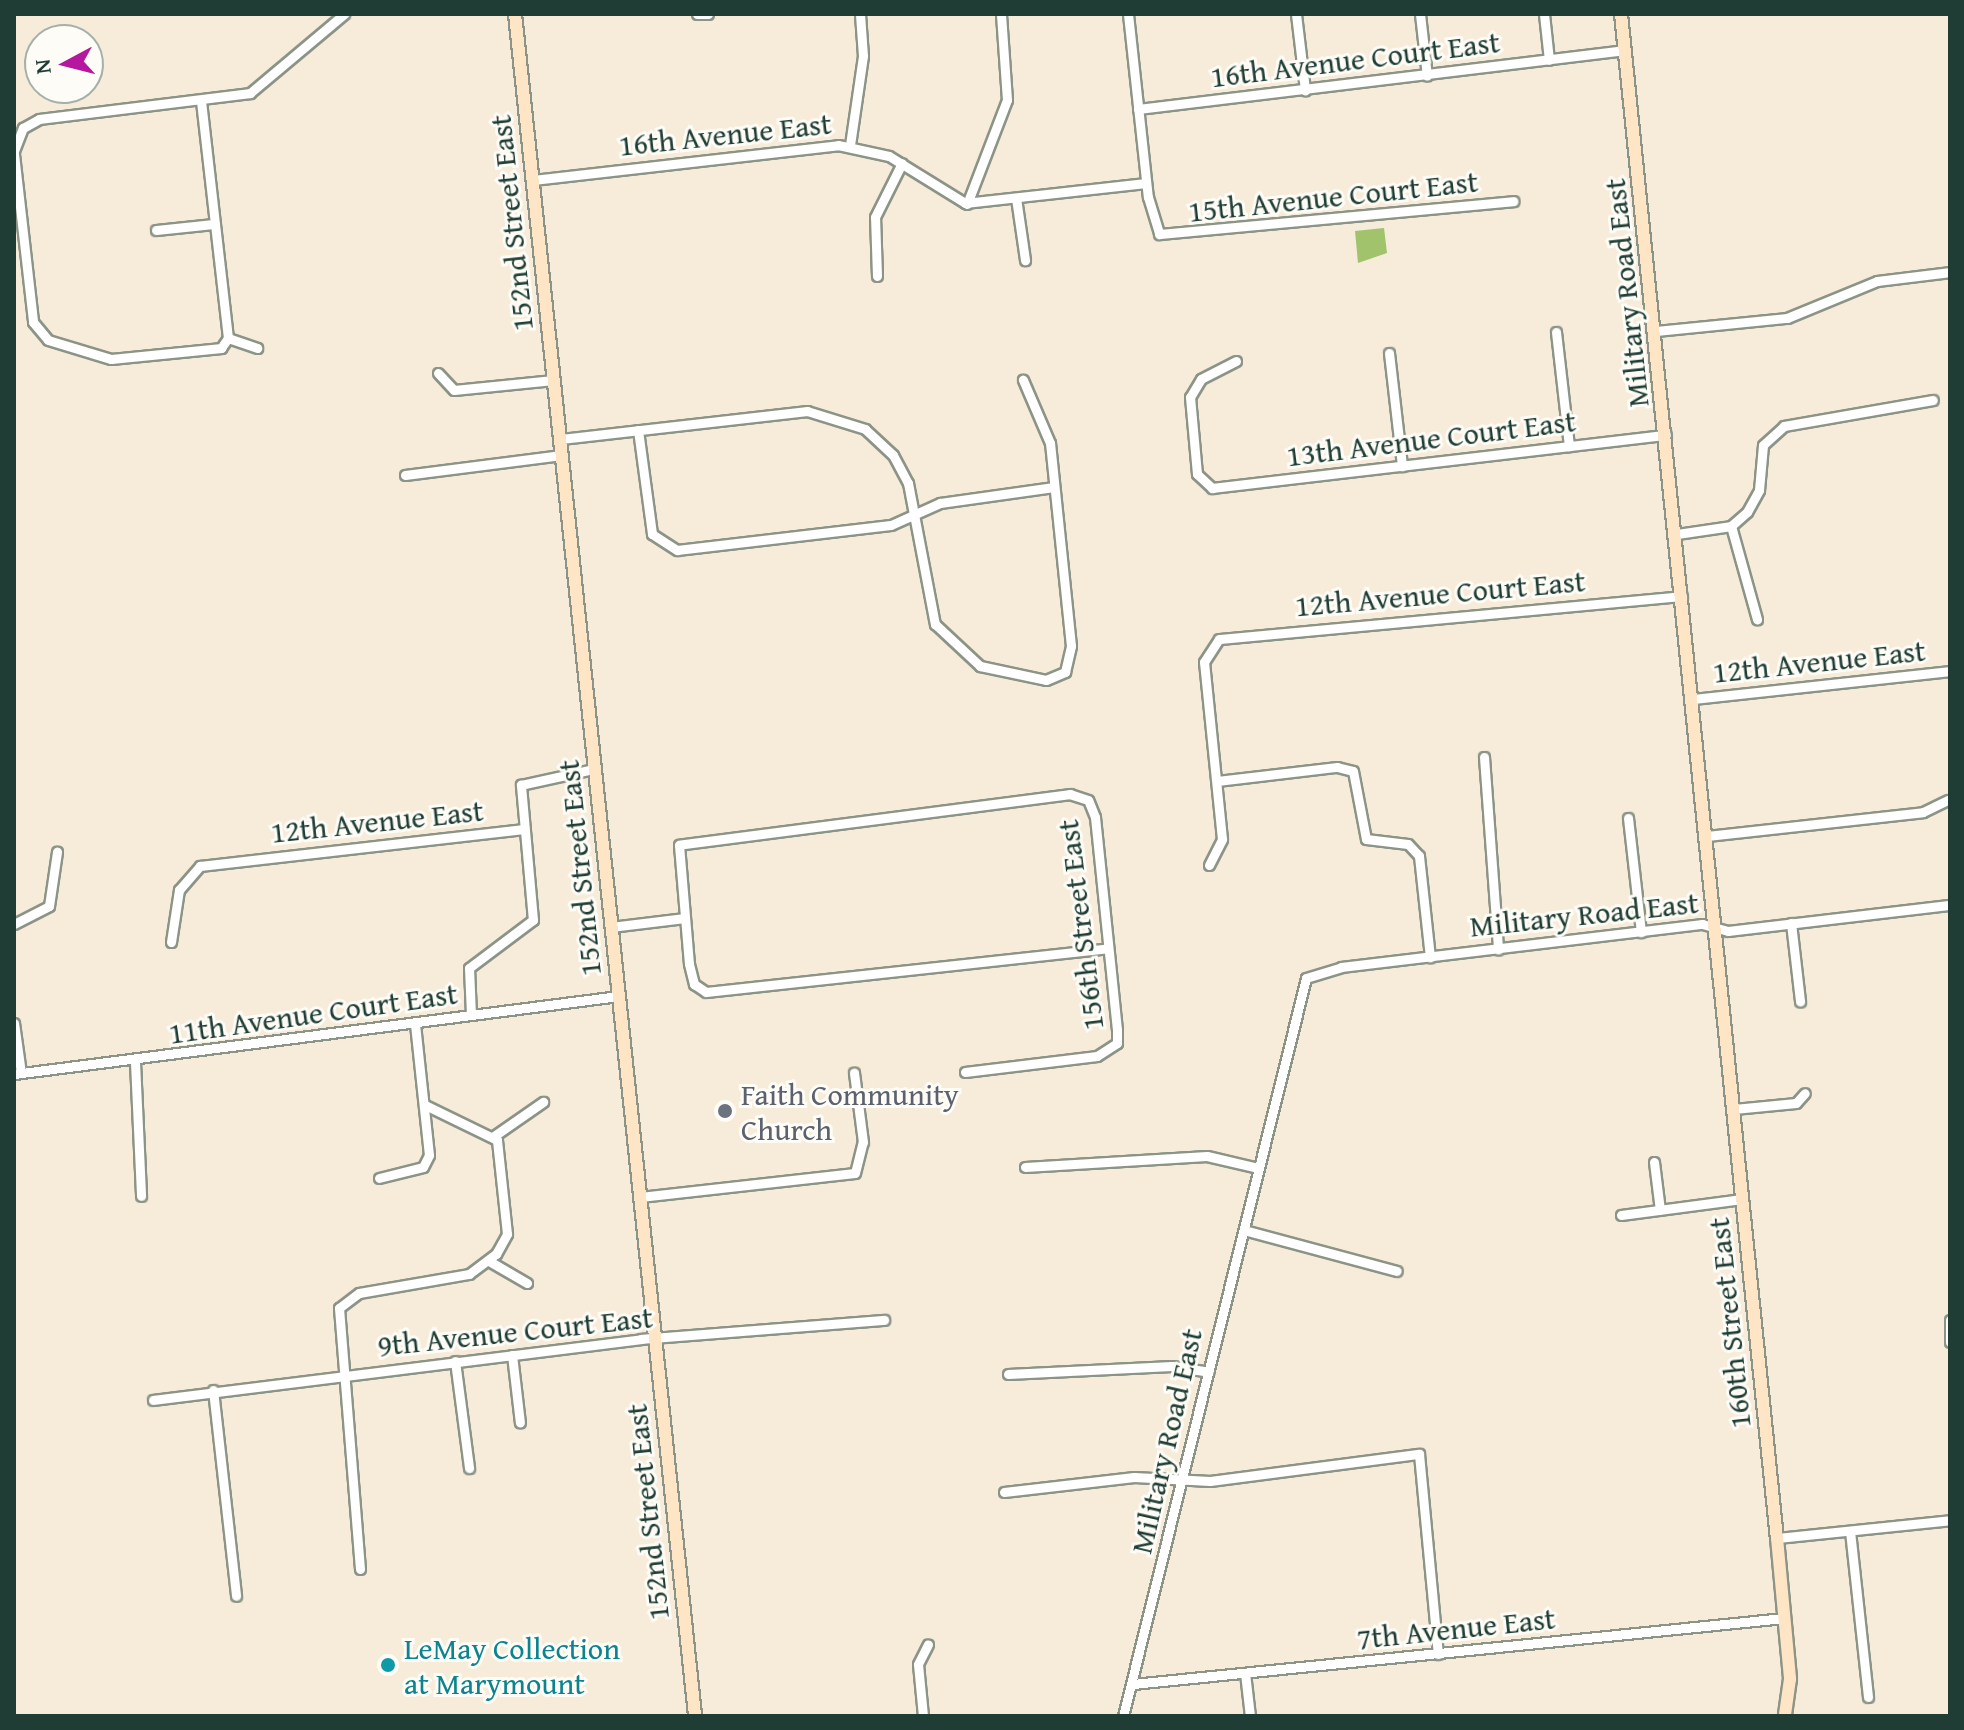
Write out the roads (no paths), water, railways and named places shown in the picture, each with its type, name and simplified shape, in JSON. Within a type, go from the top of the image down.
[{"type":"street","points":[[201,101],[228,338],[221,348],[103,359],[53,344],[39,331],[14,153],[17,136],[39,119],[250,93],[344,14]]},
{"type":"street","name":"152nd Street East","points":[[515,14],[695,1716]]},
{"type":"street","points":[[850,145],[863,56],[860,14]]},
{"type":"street","points":[[1001,14],[1007,100],[967,204],[1146,183],[1128,14]]},
{"type":"street","points":[[1296,14],[1305,90]]},
{"type":"street","points":[[1420,14],[1427,76]]},
{"type":"street","points":[[1544,14],[1549,60]]},
{"type":"street","name":"Military Road East","points":[[1123,1716],[1185,1480],[1302,982],[1323,970],[1715,925],[1621,14]]},
{"type":"street","name":"16th Avenue Court East","points":[[1138,109],[1625,50]]},
{"type":"street","name":"16th Avenue East","points":[[533,180],[850,145],[902,163],[967,204]]},
{"type":"street","points":[[877,276],[875,217],[902,163]]},
{"type":"street","name":"15th Avenue Court East","points":[[1146,183],[1159,234],[1513,201]]},
{"type":"street","points":[[1016,198],[1025,260]]},
{"type":"street","points":[[156,230],[214,224]]},
{"type":"street","points":[[1656,331],[1787,318],[1877,281],[1950,272]]},
{"type":"street","points":[[1556,332],[1569,446]]},
{"type":"street","points":[[228,338],[257,348]]},
{"type":"street","points":[[1389,353],[1402,466]]},
{"type":"street","name":"13th Avenue Court East","points":[[1236,361],[1201,379],[1190,397],[1203,484],[1402,466],[1666,435]]},
{"type":"street","points":[[438,373],[460,391],[554,380]]},
{"type":"street","points":[[561,439],[807,411],[845,419],[893,455],[914,516],[925,599],[953,647],[1008,677],[1046,680],[1065,672],[1071,646],[1050,443],[1023,380]]},
{"type":"street","points":[[1677,534],[1731,526],[1754,501],[1763,445],[1776,431],[1933,400]]},
{"type":"street","points":[[638,430],[652,534],[668,548],[914,516],[969,497],[1054,487]]},
{"type":"street","points":[[405,475],[562,455]]},
{"type":"street","points":[[1731,526],[1757,619]]},
{"type":"street","name":"12th Avenue Court East","points":[[1217,781],[1207,650],[1219,639],[1336,623],[1682,596]]},
{"type":"street","name":"12th Avenue East","points":[[1693,699],[1950,671]]},
{"type":"street","points":[[1484,757],[1498,949]]},
{"type":"street","points":[[1209,865],[1222,839],[1217,781],[1337,767],[1353,771],[1366,839],[1412,845],[1419,856],[1430,957]]},
{"type":"street","name":"12th Avenue East","points":[[171,942],[179,890],[200,866],[524,829],[520,795],[527,779],[594,769]]},
{"type":"street","name":"156th Street East","points":[[684,918],[680,843],[1084,798],[1095,817],[1108,948],[1113,1049],[965,1072]]},
{"type":"street","points":[[1707,836],[1923,812],[1948,800]]},
{"type":"street","points":[[1628,818],[1641,932]]},
{"type":"street","points":[[471,1015],[469,968],[533,920],[524,829]]},
{"type":"street","points":[[14,924],[49,906],[57,852]]},
{"type":"street","points":[[1715,925],[1728,931],[1950,905]]},
{"type":"street","points":[[611,927],[684,918],[699,988],[1108,948]]},
{"type":"street","points":[[1791,923],[1800,1001]]},
{"type":"street","name":"160th Street East","points":[[1715,925],[1777,1538],[1784,1618],[1785,1716]]},
{"type":"street","name":"11th Avenue Court East","points":[[17,1073],[135,1062],[619,996]]},
{"type":"street","points":[[14,1023],[17,1073]]},
{"type":"street","points":[[379,1178],[426,1163],[425,1105],[415,1024]]},
{"type":"street","points":[[135,1062],[141,1196]]},
{"type":"street","points":[[640,1197],[855,1173],[863,1142],[854,1073]]},
{"type":"street","points":[[1734,1109],[1796,1103],[1805,1093]]},
{"type":"street","points":[[494,1136],[543,1102]]},
{"type":"street","points":[[425,1105],[494,1136]]},
{"type":"street","points":[[360,1569],[340,1374],[339,1308],[352,1295],[463,1276],[489,1261],[507,1234],[494,1136]]},
{"type":"street","points":[[1025,1167],[1207,1156],[1258,1168]]},
{"type":"street","points":[[1654,1162],[1660,1210]]},
{"type":"street","points":[[1621,1215],[1742,1199]]},
{"type":"street","points":[[1244,1230],[1397,1271]]},
{"type":"street","points":[[489,1261],[527,1283]]},
{"type":"street","name":"9th Avenue Court East","points":[[153,1400],[455,1361],[884,1320]]},
{"type":"street","points":[[1950,1320],[1950,1342]]},
{"type":"street","points":[[512,1355],[520,1423]]},
{"type":"street","points":[[455,1361],[469,1468]]},
{"type":"street","points":[[1008,1374],[1172,1366],[1209,1372]]},
{"type":"street","points":[[213,1390],[236,1596]]},
{"type":"street","points":[[1004,1492],[1134,1477],[1185,1480],[1419,1454],[1438,1654]]},
{"type":"street","points":[[1777,1538],[1950,1520]]},
{"type":"street","points":[[1850,1531],[1868,1697]]},
{"type":"street","name":"7th Avenue East","points":[[1133,1684],[1784,1618]]},
{"type":"street","points":[[923,1716],[918,1664],[928,1644]]},
{"type":"street","points":[[1245,1673],[1250,1716]]},
{"type":"place","name":"Faith Community Church","points":[[725,1111]]},
{"type":"place","name":"LeMay Collection at Marymount","points":[[388,1665]]}]
